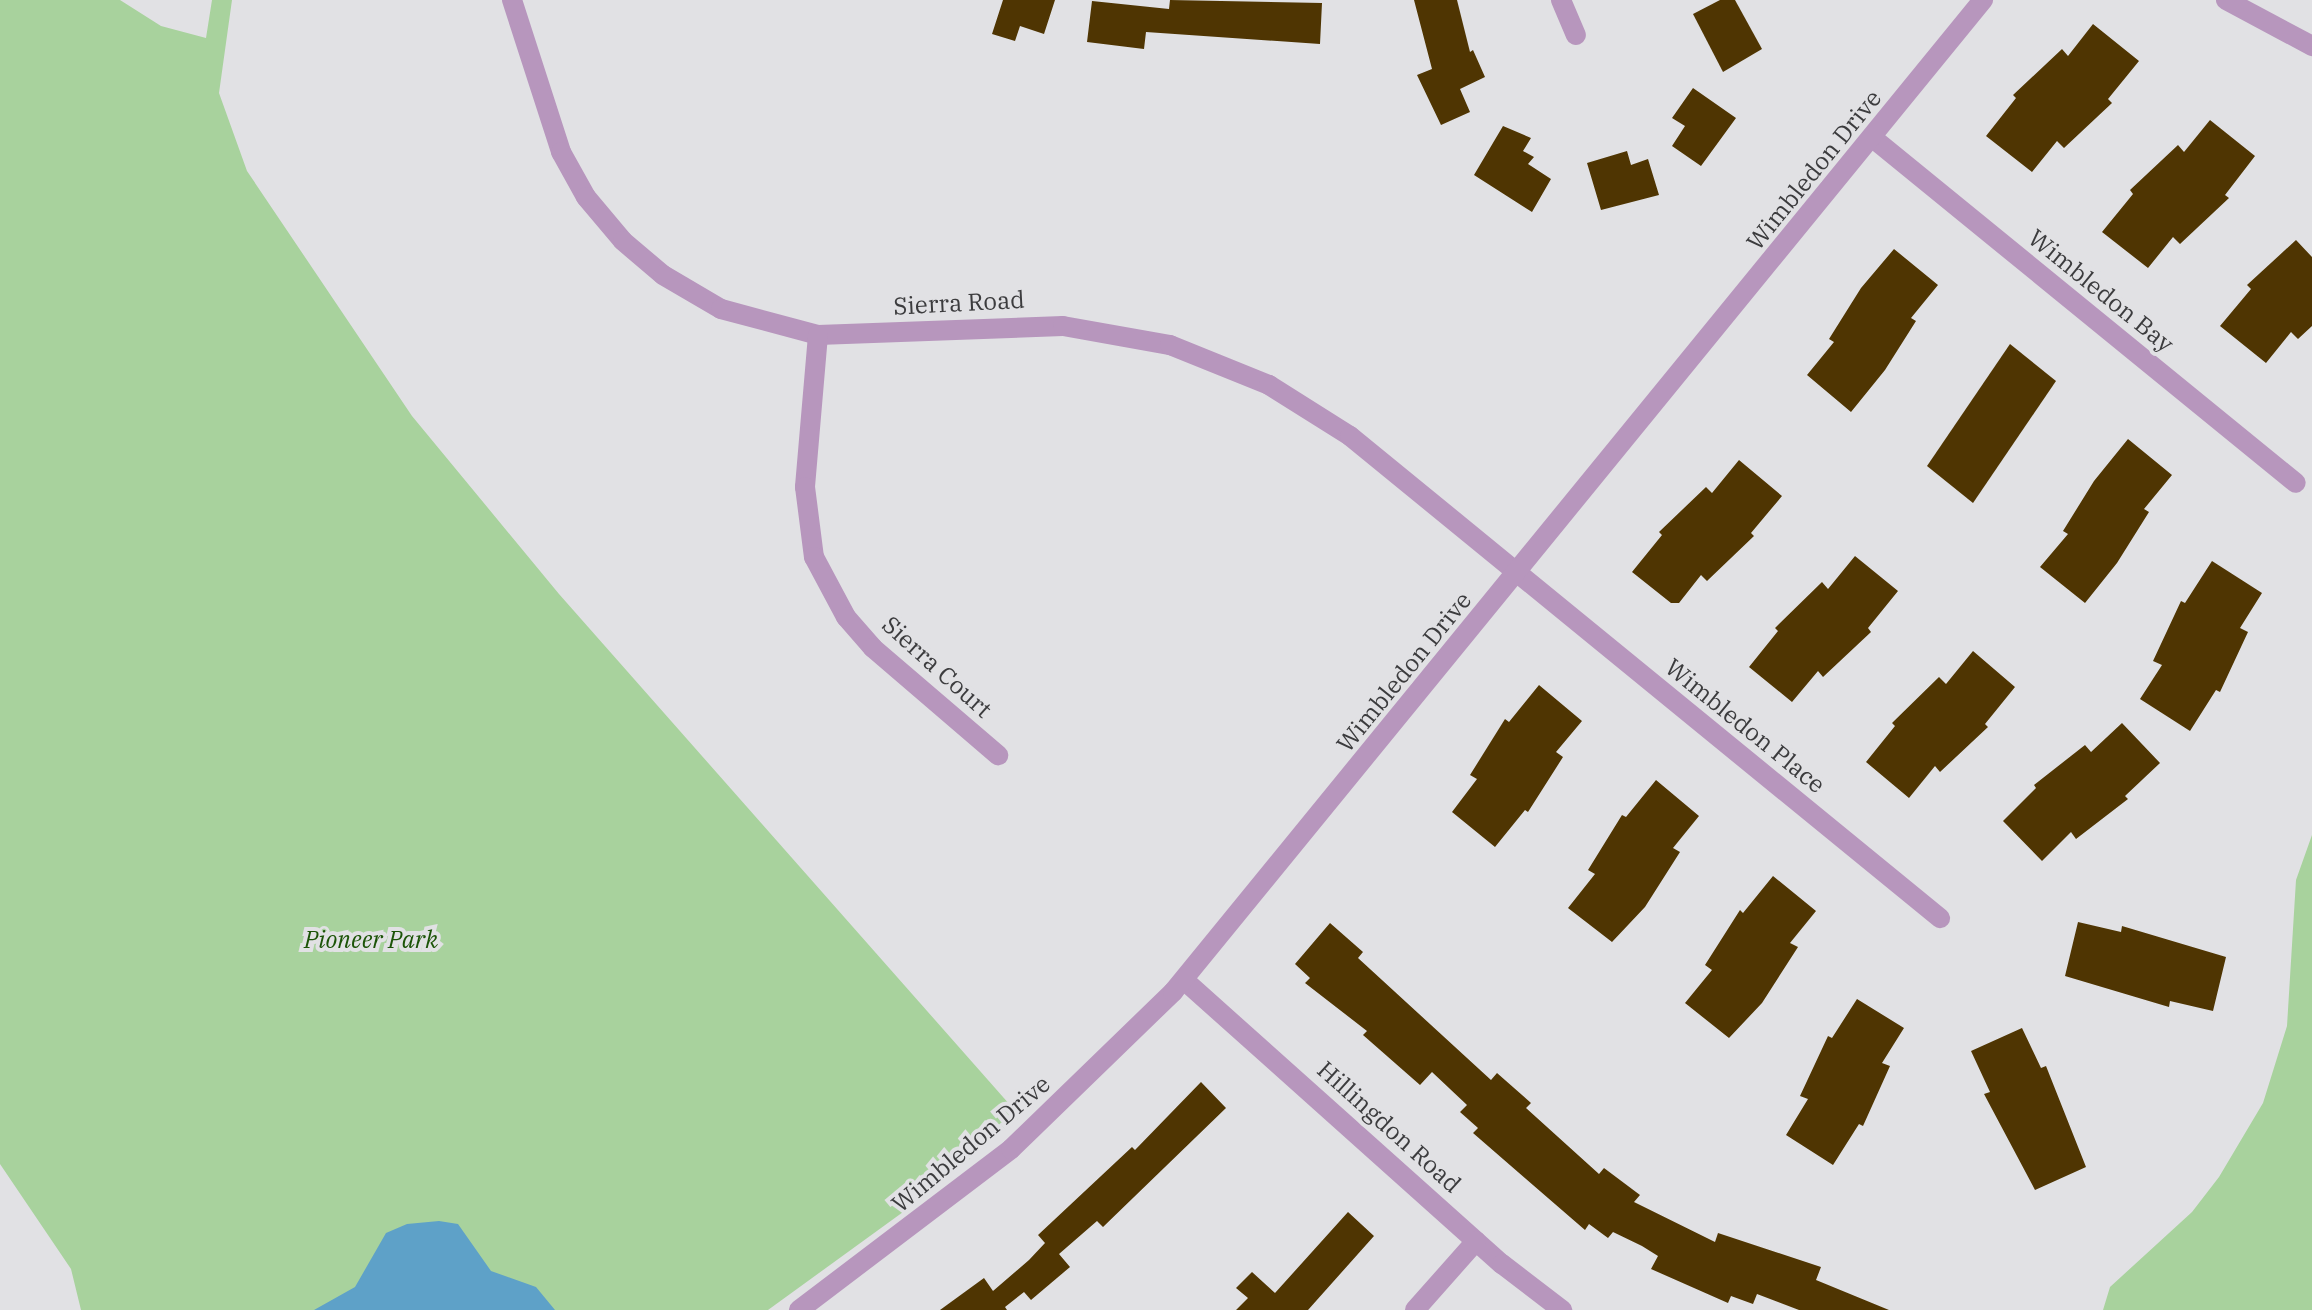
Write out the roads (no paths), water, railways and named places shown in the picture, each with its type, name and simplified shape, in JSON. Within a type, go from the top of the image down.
[{"type":"street","name":"Sierra Road","points":[[512,0],[561,152],[586,197],[623,241],[663,275],[721,309],[818,335],[1063,326],[1170,345],[1219,362],[1309,407],[1518,574]]},
{"type":"street","points":[[1561,0],[1576,35]]},
{"type":"street","name":"Wimbledon Drive","points":[[799,1310],[1022,1140],[1184,980],[1874,139],[1983,0]]},
{"type":"street","points":[[2226,0],[2312,46]]},
{"type":"street","name":"Wimbledon Bay","points":[[1874,139],[2296,483]]},
{"type":"street","name":"Sierra Court","points":[[818,335],[805,487],[814,557],[846,617],[873,648],[998,755]]},
{"type":"street","name":"Wimbledon Place","points":[[1518,574],[1940,918]]},
{"type":"street","name":"Hillingdon Road","points":[[1184,980],[1476,1241],[1562,1310]]},
{"type":"street","points":[[1415,1310],[1476,1241]]},
{"type":"water","points":[[439,1221],[458,1224],[491,1271],[536,1287],[555,1310],[314,1310],[355,1287],[386,1233],[407,1224]]},
{"type":"park label","name":"Pioneer Park","points":[[371,940]]}]
